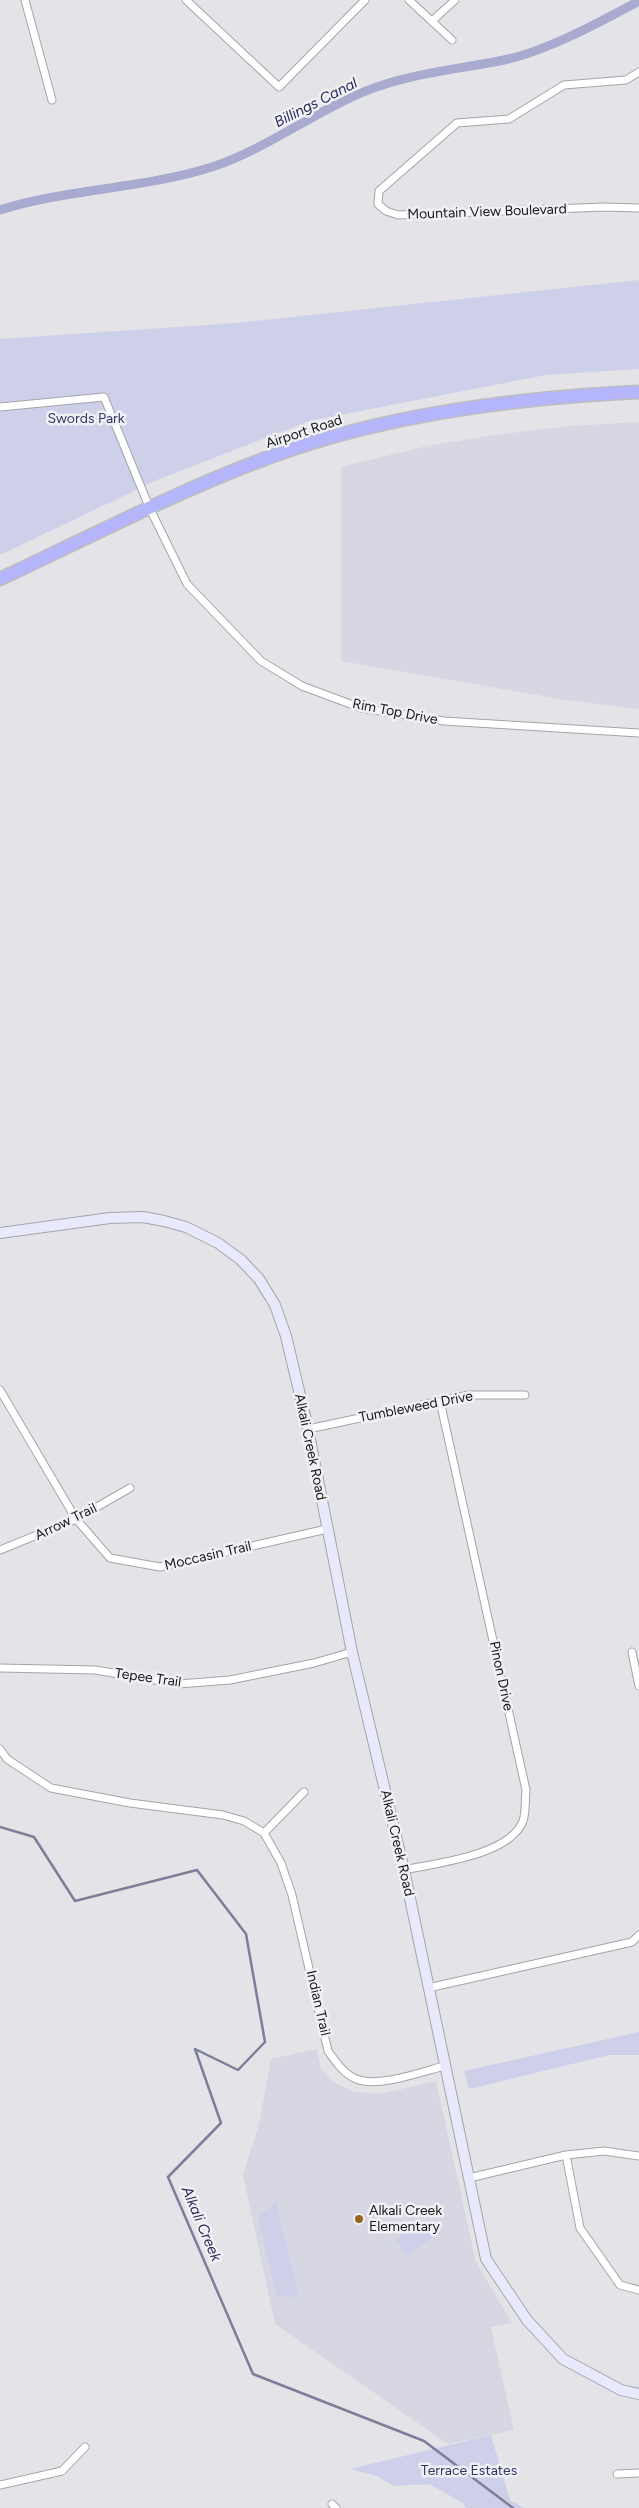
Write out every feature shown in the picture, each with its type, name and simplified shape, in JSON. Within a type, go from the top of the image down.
[{"type":"highway","name":"Airport Road","points":[[0,579],[208,482],[311,443],[377,425],[513,402],[639,392]]},
{"type":"street","points":[[25,0],[52,100]]},
{"type":"street","points":[[186,0],[279,87],[366,0]]},
{"type":"street","points":[[409,0],[452,40]]},
{"type":"street","points":[[432,21],[456,0]]},
{"type":"street","name":"Mountain View Boulevard","points":[[639,72],[626,80],[564,85],[509,119],[457,123],[379,191],[378,204],[386,211],[398,216],[604,207],[639,208]]},
{"type":"street","name":"Rim Top Drive","points":[[0,407],[104,397],[150,509],[187,584],[261,661],[302,686],[361,708],[444,721],[639,733]]},
{"type":"street","name":"Alkali Creek Road","points":[[0,1233],[110,1218],[143,1217],[186,1227],[218,1243],[241,1260],[259,1279],[275,1305],[286,1336],[308,1429],[352,1652],[404,1870],[486,2259],[527,2320],[563,2359],[621,2390],[639,2394]]},
{"type":"street","name":"Moccasin Trail","points":[[0,1390],[76,1519],[110,1558],[160,1567],[327,1529]]},
{"type":"street","name":"Tumbleweed Drive","points":[[308,1429],[469,1395],[525,1395]]},
{"type":"street","name":"Pinon Drive","points":[[404,1870],[483,1853],[510,1838],[523,1821],[526,1790],[440,1401]]},
{"type":"street","name":"Arrow Trail","points":[[0,1550],[76,1519],[130,1488]]},
{"type":"street","name":"Tepee Trail","points":[[0,1668],[95,1670],[179,1684],[230,1680],[314,1663],[352,1652]]},
{"type":"street","points":[[632,1652],[639,1686]]},
{"type":"street","points":[[0,1749],[6,1759],[51,1788],[130,1802],[223,1815],[244,1821],[264,1833],[304,1792]]},
{"type":"street","name":"Indian Trail","points":[[264,1833],[281,1863],[292,1894],[328,2051],[339,2066],[356,2079],[380,2082],[444,2066]]},
{"type":"street","points":[[428,1988],[632,1942],[639,1935]]},
{"type":"street","points":[[469,2178],[566,2155],[604,2151],[639,2156]]},
{"type":"street","points":[[566,2155],[580,2228],[620,2285],[639,2290]]},
{"type":"street","points":[[0,2485],[62,2471],[85,2447]]},
{"type":"street","points":[[617,2474],[639,2473]]},
{"type":"shaded area","points":[[639,422],[639,709],[566,700],[341,661],[341,467],[427,446],[494,435],[570,426]]},
{"type":"shaded area","name":"Alkali Creek Elementary","points":[[317,2049],[321,2069],[333,2082],[354,2092],[380,2094],[436,2081],[476,2262],[512,2323],[491,2327],[514,2430],[448,2444],[275,2324],[243,2175],[259,2124],[271,2059]]},
{"type":"green space","name":"Swords Park","points":[[639,280],[639,369],[546,375],[309,421],[157,480],[0,555],[0,339],[236,323]]},
{"type":"green space","points":[[639,2032],[639,2055],[609,2055],[469,2089],[464,2071]]},
{"type":"green space","points":[[276,2202],[300,2298],[276,2295],[258,2216]]},
{"type":"green space","points":[[422,2222],[433,2237],[406,2255],[396,2240]]},
{"type":"green space","name":"Terrace Estates","points":[[491,2435],[510,2500],[524,2508],[466,2508],[463,2503],[429,2484],[394,2486],[377,2476],[350,2469]]},
{"type":"waterway","name":"Billings Canal","points":[[0,210],[53,197],[189,174],[215,166],[259,147],[366,91],[418,75],[521,56],[573,35],[639,1]]},
{"type":"waterway","name":"Alkali Creek","points":[[0,1827],[34,1837],[75,1901],[197,1870],[246,1934],[265,2042],[238,2070],[195,2049],[221,2123],[168,2177],[253,2374],[424,2441],[513,2508]]},
{"type":"place","name":"Alkali Creek Elementary","points":[[359,2219]]}]
